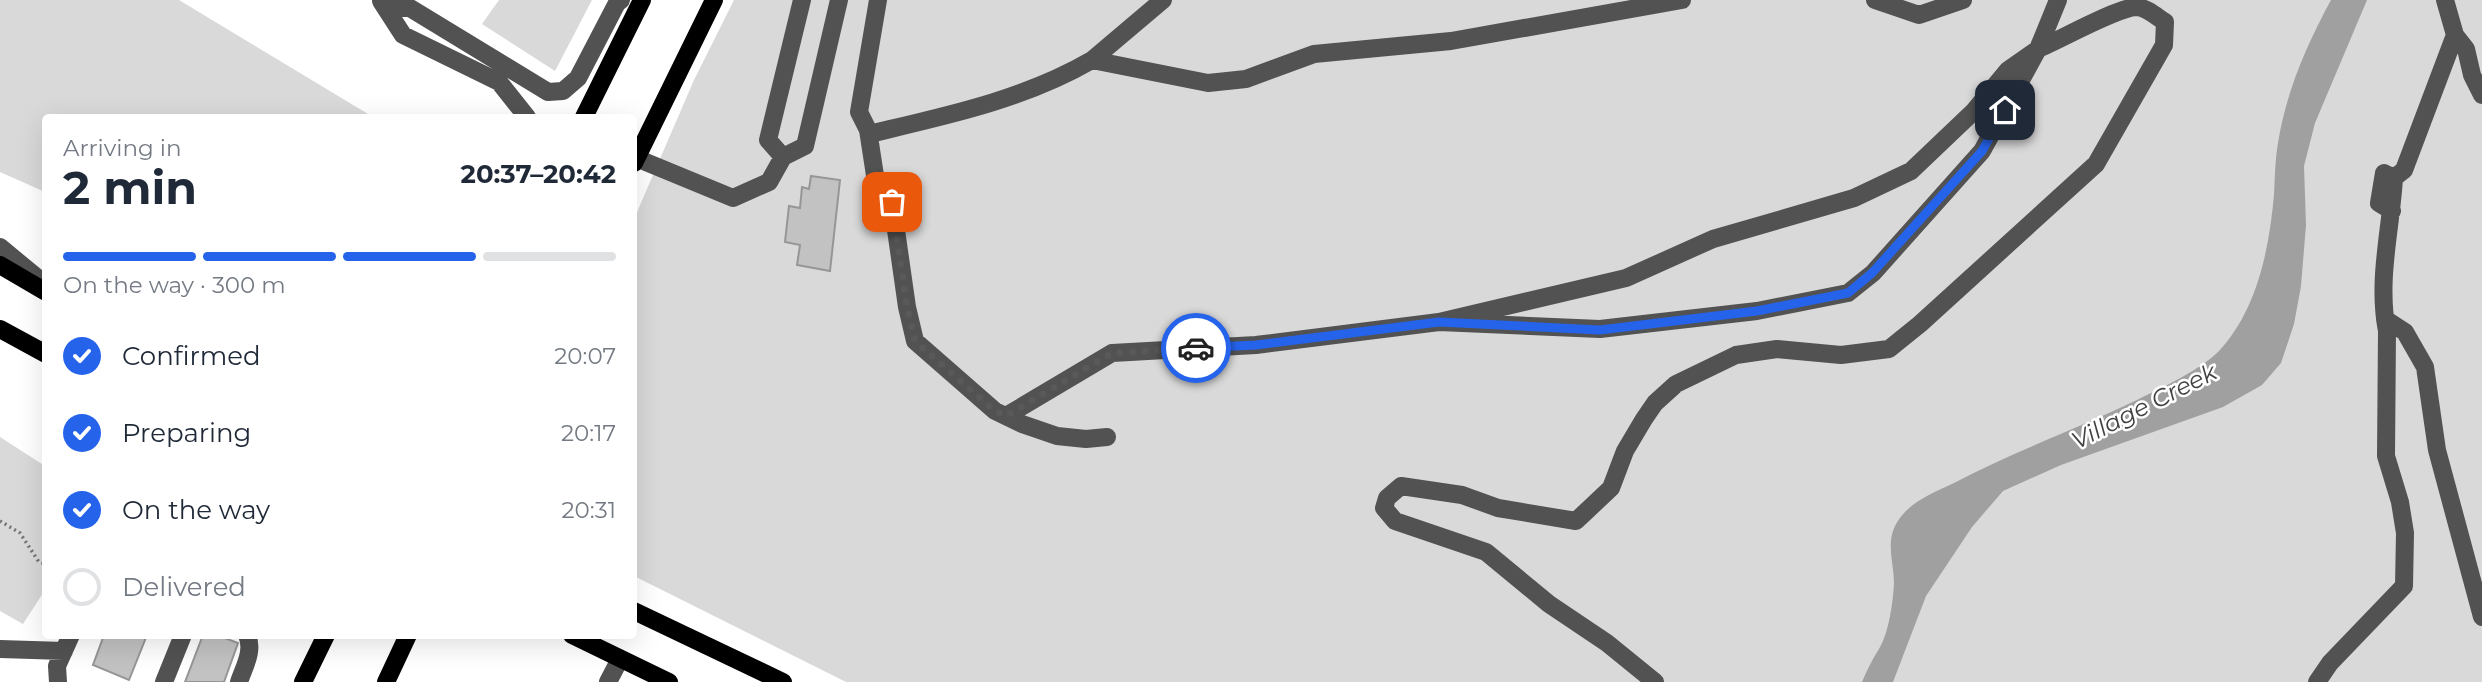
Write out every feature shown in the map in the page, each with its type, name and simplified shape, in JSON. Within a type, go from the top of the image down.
[{"type":"main road","points":[[585,114],[642,0]]},
{"type":"main road","points":[[637,153],[714,0]]},
{"type":"main road","points":[[0,265],[42,290]]},
{"type":"main road","points":[[0,329],[42,353]]},
{"type":"main road","points":[[637,612],[783,682]]},
{"type":"main road","points":[[303,682],[323,639]]},
{"type":"main road","points":[[386,682],[406,639]]},
{"type":"main road","points":[[580,639],[669,682]]},
{"type":"street","points":[[383,3],[410,8],[548,92],[563,91],[578,78],[621,0]]},
{"type":"street","points":[[783,158],[768,140],[802,0]]},
{"type":"street","points":[[637,160],[733,198],[769,182],[783,158],[805,146],[839,0]]},
{"type":"street","points":[[878,0],[859,112],[869,134],[876,182],[892,202],[907,307],[915,341],[995,411],[1057,436],[1086,439],[1107,437]]},
{"type":"street","points":[[869,134],[975,109],[1062,77],[1092,60],[1163,0]]},
{"type":"street","points":[[1092,60],[1208,83],[1247,79],[1314,54],[1451,41],[1682,0]]},
{"type":"street","points":[[1875,0],[1919,15],[1963,0]]},
{"type":"street","points":[[1439,322],[1600,330],[1757,311],[1848,293],[1872,273],[1982,151],[2038,49],[2058,0]]},
{"type":"street","points":[[2445,0],[2455,35],[2466,49],[2472,75],[2482,95]]},
{"type":"street","points":[[383,3],[403,35],[499,82],[525,114]]},
{"type":"street","points":[[1006,416],[1112,353],[1256,345],[1439,322],[1626,278],[1713,239],[1854,198],[1911,171],[1974,111],[2008,70],[2038,49],[2112,15],[2137,7],[2148,10],[2165,22],[2164,46],[2096,164],[1889,349],[1841,355],[1777,349],[1736,355],[1676,384],[1655,402],[1644,419],[1625,451],[1611,488],[1576,520],[1498,508],[1462,495],[1401,486],[1387,498],[1384,508],[1395,521],[1486,552],[1549,604],[1608,643],[1655,682]]},
{"type":"street","points":[[2317,682],[2330,663],[2404,586],[2406,533],[2386,456],[2387,331],[2384,264],[2394,178],[2404,170],[2455,35]]},
{"type":"street","points":[[465,66],[476,48]]},
{"type":"street","points":[[0,247],[42,282]]},
{"type":"street","points":[[2385,319],[2404,332],[2425,367],[2437,450],[2482,617]]},
{"type":"street","points":[[164,682],[181,639]]},
{"type":"street","points":[[239,682],[249,655],[249,639]]},
{"type":"street","points":[[0,649],[67,643],[57,666],[58,682]]},
{"type":"street","points":[[608,682],[620,659]]},
{"type":"path","points":[[0,521],[20,533],[42,563]]},
{"type":"shaded area","points":[[0,0],[179,0],[368,114],[42,114],[42,191],[0,172]]},
{"type":"shaded area","points":[[499,0],[592,0],[555,71],[482,24]]},
{"type":"shaded area","points":[[734,0],[2482,0],[2482,682],[846,682],[637,578],[637,212],[694,80]]},
{"type":"shaded area","points":[[0,437],[42,464],[42,595],[23,624],[0,611]]},
{"type":"water","name":"Village Creek","points":[[2331,0],[2367,0],[2315,123],[2304,166],[2306,225],[2301,286],[2294,324],[2281,363],[2262,385],[2223,407],[2061,465],[2003,491],[1972,527],[1926,596],[1893,682],[1862,682],[1888,626],[1894,583],[1892,533],[1906,511],[1929,495],[1978,471],[2177,380],[2212,358],[2231,336],[2252,299],[2269,237],[2277,149],[2286,105],[2306,51]]},
{"type":"building","points":[[811,176],[840,180],[830,271],[797,265],[800,245],[785,242],[789,206],[800,208],[802,187],[809,189]]},
{"type":"building","points":[[103,639],[145,639],[129,680],[93,665]]},
{"type":"building","points":[[201,639],[228,639],[238,643],[224,682],[185,682]]},
{"type":"way so far","points":[[892,202],[907,307],[915,341],[995,411],[1006,416],[1112,353],[1196,348]]},
{"type":"route","points":[[1196,348],[1256,345],[1439,322],[1600,330],[1757,311],[1848,293],[1872,273],[1982,151],[2005,110]]}]
